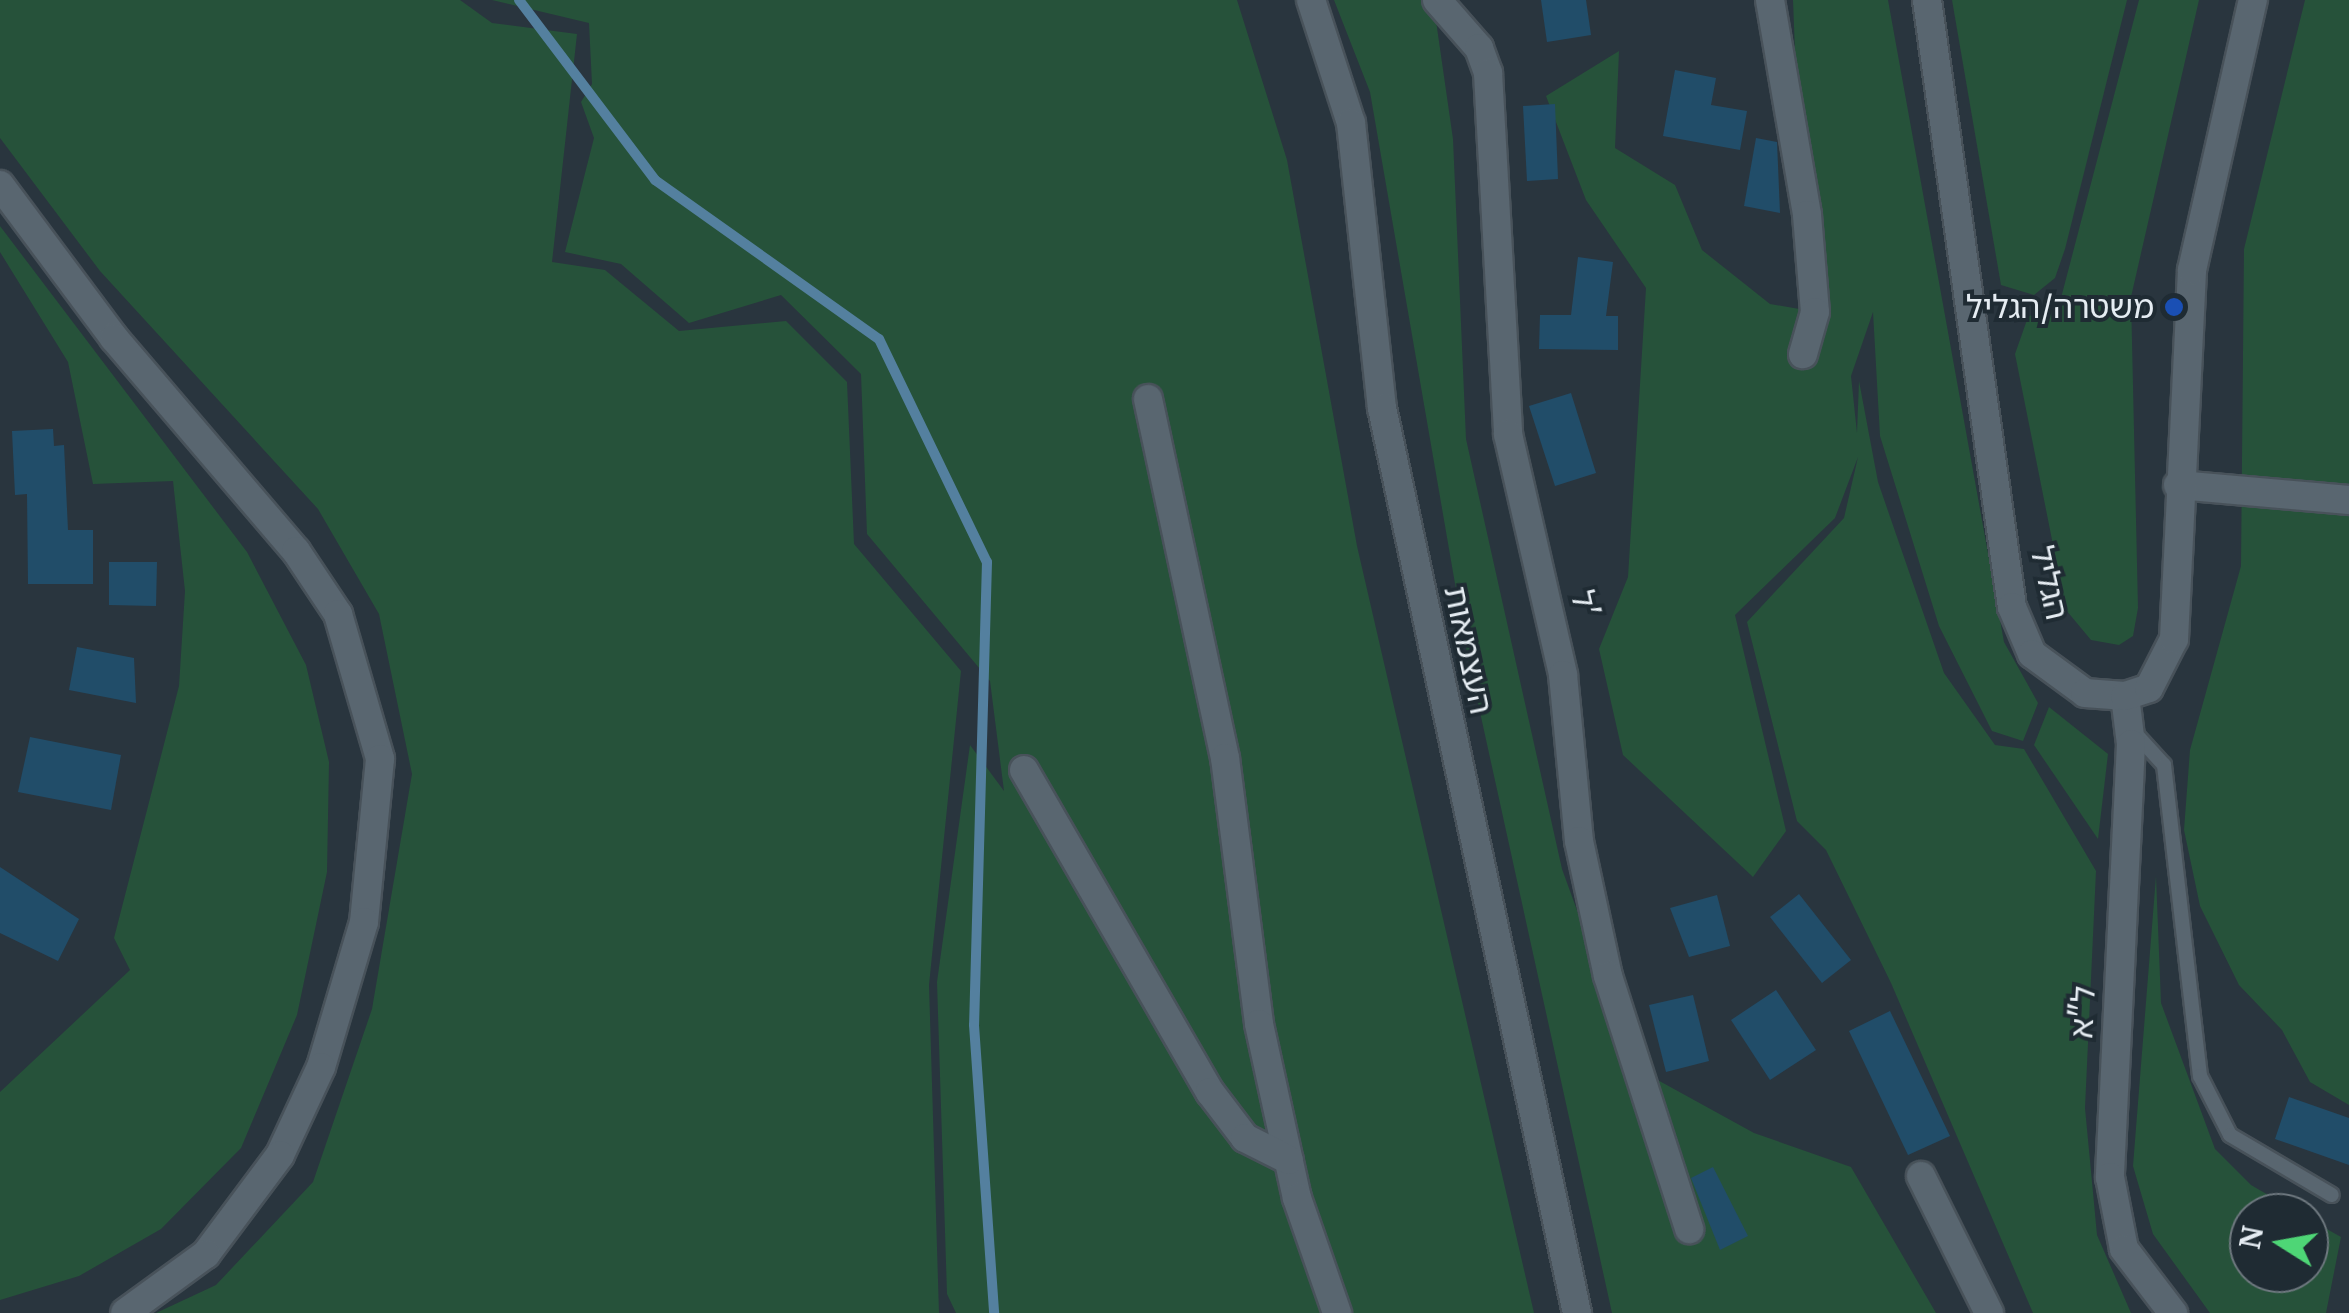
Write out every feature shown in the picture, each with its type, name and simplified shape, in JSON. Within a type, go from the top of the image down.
[{"type":"street","name":"העצמאות","points":[[1311,0],[1351,123],[1382,408],[1576,1313]]},
{"type":"street","name":"ל'","points":[[1437,0],[1480,48],[1488,74],[1508,434],[1563,675],[1579,841],[1608,976],[1689,1229]]},
{"type":"street","points":[[1770,0],[1807,214],[1816,312],[1803,354]]},
{"type":"street","name":"הגליל","points":[[1926,0],[2012,607],[2032,654],[2085,693],[2124,696]]},
{"type":"street","points":[[2124,696],[2149,688],[2174,638],[2178,485],[2192,270],[2253,0]]},
{"type":"street","points":[[0,184],[317,583],[362,680],[380,759],[364,922],[322,1067],[280,1155],[206,1254],[124,1313]]},
{"type":"street","points":[[1148,399],[1221,739],[1244,948],[1289,1160],[1338,1313]]},
{"type":"street","points":[[2178,485],[2349,500]]},
{"type":"street","name":"ל\"א","points":[[2124,696],[2129,726],[2110,1177],[2124,1249],[2173,1313]]},
{"type":"street","points":[[1024,770],[1210,1092],[1245,1138],[1289,1160]]},
{"type":"street","points":[[1921,1176],[1989,1313]]},
{"type":"lane","points":[[2129,726],[2164,765],[2200,1076],[2230,1135],[2332,1195]]},
{"type":"green space","points":[[0,0],[460,0],[492,23],[577,34],[552,262],[605,270],[679,331],[786,321],[847,382],[854,544],[961,671],[929,985],[939,1313],[156,1313],[216,1285],[313,1182],[372,1009],[412,774],[379,614],[318,509],[100,271],[0,138]]},
{"type":"green space","points":[[492,0],[1237,0],[1287,160],[1357,546],[1534,1313],[956,1313],[947,1294],[937,982],[970,745],[1004,791],[990,681],[867,534],[861,374],[781,295],[689,323],[621,264],[565,252],[594,138],[581,102],[592,84],[589,23]]},
{"type":"green space","points":[[1334,0],[1433,0],[1453,139],[1466,439],[1562,869],[1634,1067],[1754,1133],[1851,1167],[1936,1313],[1612,1313],[1467,653],[1370,92]]},
{"type":"green space","points":[[1793,0],[1888,0],[2004,642],[2038,703],[2023,741],[1992,731],[1939,626],[1880,436],[1873,312],[1851,376],[1857,433],[1859,381],[1878,482],[1944,673],[1995,745],[2024,749],[2096,871],[2085,1108],[2097,1235],[2131,1313],[2033,1313],[1891,983],[1826,850],[1797,821],[1747,622],[1844,518],[1858,457],[1835,518],[1735,615],[1786,831],[1753,877],[1623,755],[1599,649],[1628,577],[1646,288],[1586,200],[1546,96],[1619,51],[1615,148],[1675,185],[1702,250],[1770,304],[1805,310]]},
{"type":"green space","points":[[1952,0],[2127,0],[2065,249],[2055,278],[2034,295],[2001,285]]},
{"type":"green space","points":[[2139,0],[2199,0],[2131,297],[2138,608],[2133,636],[2119,645],[2091,640],[2066,610],[2015,354],[2028,317],[2061,298]]},
{"type":"green space","points":[[2305,0],[2349,0],[2349,1105],[2310,1082],[2282,1030],[2239,985],[2200,906],[2184,830],[2190,750],[2241,566],[2244,249]]},
{"type":"green space","points":[[0,226],[247,552],[306,665],[329,762],[327,872],[297,1015],[241,1148],[161,1229],[79,1276],[0,1300],[0,1092],[130,970],[114,938],[179,686],[185,591],[173,481],[93,484],[68,362],[0,252]]},
{"type":"green space","points":[[2049,707],[2108,754],[2098,839],[2034,745]]},
{"type":"green space","points":[[2156,876],[2161,1003],[2215,1149],[2251,1185],[2265,1193],[2229,1193],[2229,1293],[2329,1293],[2329,1230],[2341,1237],[2326,1313],[2210,1313],[2153,1234],[2133,1166]]},
{"type":"building","points":[[1541,0],[1586,0],[1591,35],[1547,42]]},
{"type":"building","points":[[1675,70],[1716,78],[1711,105],[1747,111],[1740,150],[1663,136]]},
{"type":"building","points":[[1555,104],[1558,179],[1527,181],[1523,106]]},
{"type":"building","points":[[1756,138],[1777,142],[1780,213],[1744,206]]},
{"type":"building","points":[[1578,257],[1613,262],[1606,316],[1618,316],[1618,350],[1539,349],[1540,315],[1571,315]]},
{"type":"building","points":[[1571,393],[1596,473],[1555,486],[1529,406]]},
{"type":"building","points":[[53,429],[54,446],[64,445],[68,530],[93,530],[93,584],[28,584],[27,494],[15,495],[12,431]]},
{"type":"building","points":[[109,562],[157,562],[156,606],[109,605]]},
{"type":"building","points":[[77,647],[134,658],[136,703],[69,690]]},
{"type":"building","points":[[30,737],[121,755],[111,810],[18,792]]},
{"type":"building","points":[[0,867],[79,919],[58,961],[0,933]]},
{"type":"building","points":[[1799,894],[1851,960],[1822,983],[1770,917]]},
{"type":"building","points":[[1717,895],[1730,946],[1689,957],[1670,908]]},
{"type":"building","points":[[1776,990],[1816,1050],[1770,1080],[1731,1020]]},
{"type":"building","points":[[1693,995],[1709,1061],[1666,1072],[1649,1005]]},
{"type":"building","points":[[1890,1011],[1950,1136],[1908,1155],[1849,1031]]},
{"type":"building","points":[[2289,1097],[2349,1118],[2349,1165],[2275,1139]]},
{"type":"building","points":[[1713,1167],[1748,1236],[1720,1250],[1691,1178]]},
{"type":"waterway","points":[[519,0],[655,180],[879,339],[987,562],[974,1025],[994,1313]]},
{"type":"place","name":"משטרה/הגליל","points":[[2174,307]]}]
